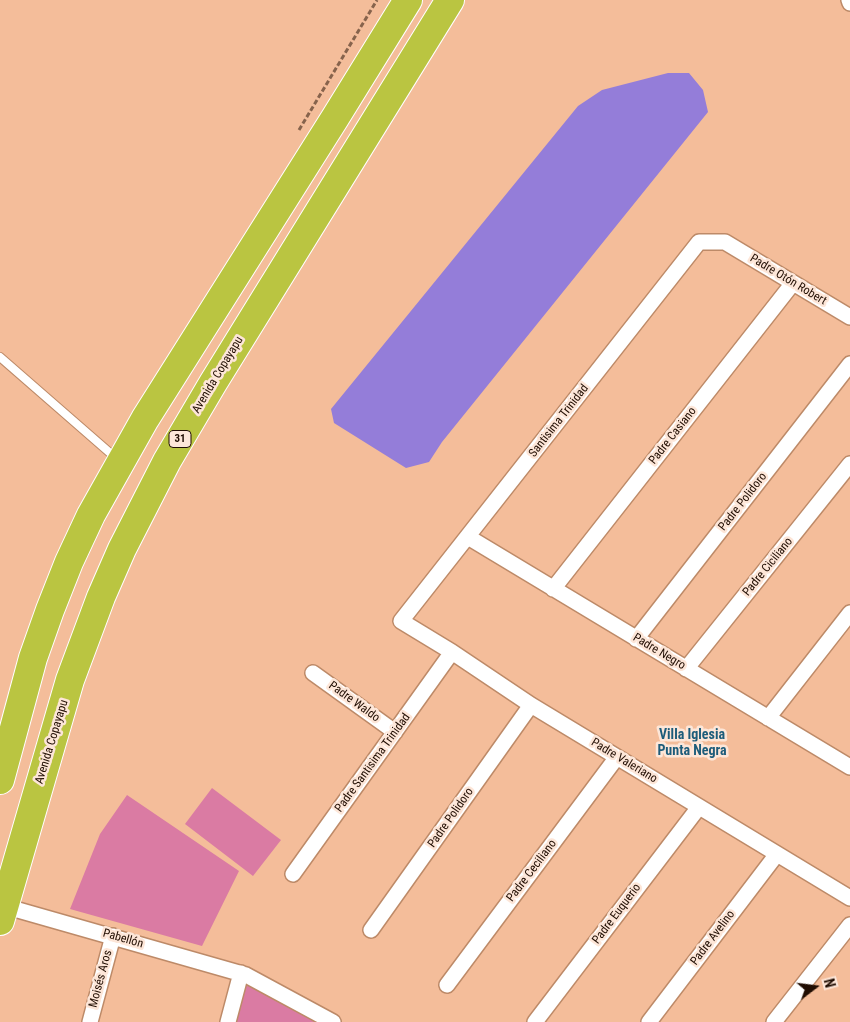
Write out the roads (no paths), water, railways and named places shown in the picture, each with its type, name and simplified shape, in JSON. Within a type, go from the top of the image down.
[{"type":"highway","points":[[0,780],[18,708],[50,610],[84,531],[120,462],[144,419],[408,0]]},
{"type":"highway","name":"Avenida Copayapu","points":[[2,914],[70,680],[100,597],[122,549],[167,461],[212,383],[450,0]]},
{"type":"street","name":"Santisima Trinidad","points":[[401,621],[698,242],[725,242]]},
{"type":"street","name":"Padre Otón Robert","points":[[725,242],[850,317]]},
{"type":"street","name":"Padre Casiano","points":[[553,589],[793,283]]},
{"type":"street","name":"Padre Polidoro","points":[[636,639],[850,364]]},
{"type":"street","name":"Padre Ciciliano","points":[[686,669],[850,464]]},
{"type":"street","name":"Padre Negro","points":[[468,537],[849,765]]},
{"type":"street","points":[[768,718],[850,613]]},
{"type":"street","name":"Padre Valeriano","points":[[401,621],[452,652],[531,705],[850,898]]},
{"type":"street","name":"Padre Santisima Trinidad","points":[[293,874],[452,652]]},
{"type":"street","name":"Padre Waldo","points":[[313,672],[395,732]]},
{"type":"street","name":"Padre Polidoro","points":[[371,930],[531,705]]},
{"type":"street","name":"Padre Ceciliano","points":[[447,985],[617,757]]},
{"type":"street","name":"Padre Euquerio","points":[[535,1022],[699,807]]},
{"type":"street","name":"Padre Avelino","points":[[649,1022],[777,854]]},
{"type":"street","name":"Pabellón","points":[[2,914],[113,936],[241,973],[333,1022]]},
{"type":"street","points":[[774,1022],[850,925]]},
{"type":"street","name":"Moisés Aros","points":[[90,1022],[113,936]]},
{"type":"street","points":[[228,1022],[241,973]]},
{"type":"lane","points":[[0,357],[107,448],[120,462]]},
{"type":"district","name":"Villa Iglesia Punta Negra","points":[[692,744]]}]
